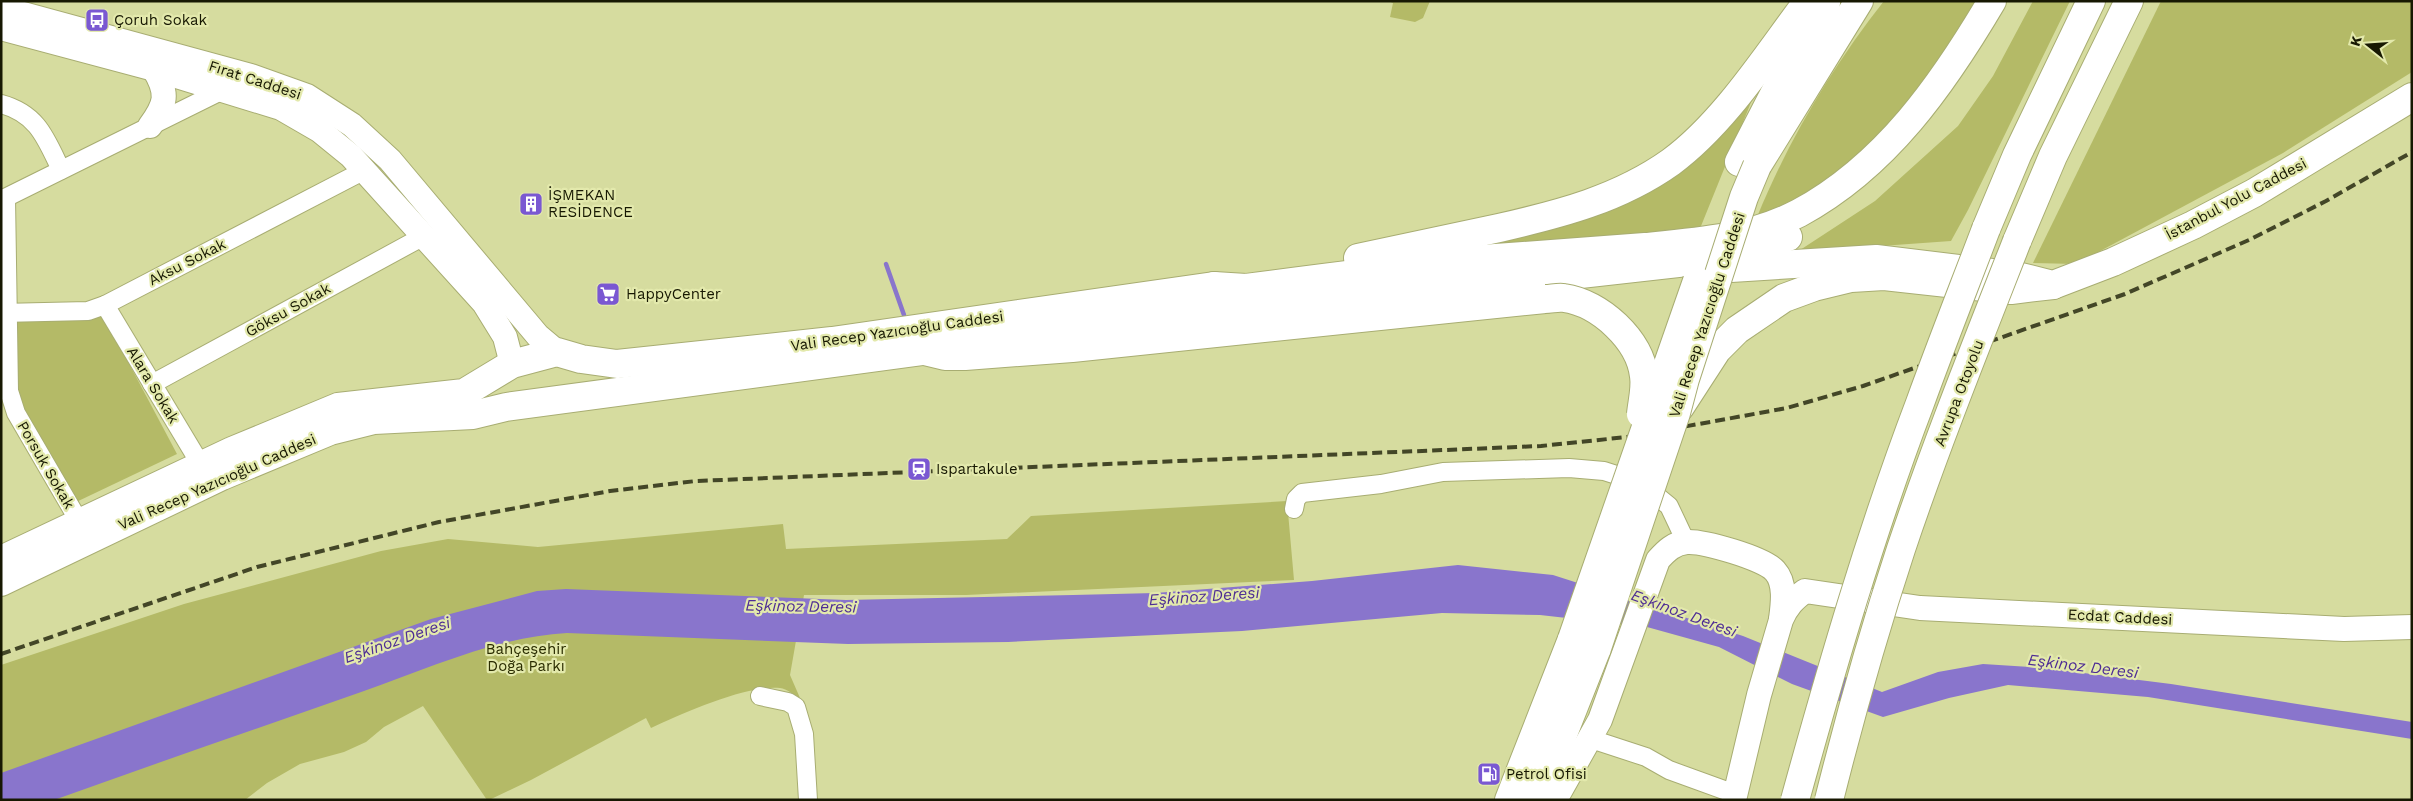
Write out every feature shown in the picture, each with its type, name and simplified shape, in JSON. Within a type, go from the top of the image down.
[{"type":"main road","points":[[1214,286],[1524,222],[1580,208],[1616,193],[1645,179],[1671,162],[1700,137],[1729,105],[1808,1]]},
{"type":"main road","name":"Vali Recep Yazıcıoğlu Caddesi","points":[[1509,800],[1572,640],[1629,472],[1748,164],[1784,75],[1826,1]]},
{"type":"main road","name":"Vali Recep Yazıcıoğlu Caddesi","points":[[1537,800],[1597,648],[1676,413],[1741,206],[1748,164],[1859,1]]},
{"type":"main road","points":[[1214,286],[1246,288],[1496,258],[1692,242],[1735,236],[1774,224],[1829,194],[1882,151],[1912,120],[1947,71],[1992,1]]},
{"type":"main road","name":"Vali Recep Yazıcıoğlu Caddesi","points":[[1,582],[222,476],[330,431],[374,420],[473,415],[531,404],[1256,306],[1518,281],[1696,261],[1749,252],[1785,239],[1820,221],[1857,194],[1906,149],[1963,77],[2011,1]]},
{"type":"main road","points":[[1795,800],[1840,642],[1890,487],[1920,403],[1986,230],[2017,155],[2092,1]]},
{"type":"main road","name":"Avrupa Otoyolu","points":[[1829,800],[1901,549],[1958,391],[2017,241],[2053,156],[2129,1]]},
{"type":"main road","name":"Fırat Caddesi","points":[[1,8],[252,76],[307,96],[352,125],[390,160],[538,336],[569,355]]},
{"type":"main road","name":"Fırat Caddesi","points":[[1,28],[154,69],[281,108],[319,130],[351,156],[484,303],[505,337],[512,364]]},
{"type":"main road","points":[[150,126],[162,109],[164,97],[154,69]]},
{"type":"main road","name":"İstanbul Yolu Caddesi","points":[[1676,413],[1717,350],[1737,330],[1784,298],[1814,287],[1852,278],[1884,276],[2011,290],[2053,284],[2113,262],[2193,225],[2254,192],[2412,97]]},
{"type":"main road","points":[[1696,261],[1716,267],[1731,268],[1876,259],[2017,276],[2053,284]]},
{"type":"main road","name":"Vali Recep Yazıcıoğlu Caddesi","points":[[1,560],[201,465],[338,407],[464,393],[512,364],[569,355],[617,364],[832,341],[1214,286]]},
{"type":"main road","points":[[920,350],[945,356],[965,356],[1072,348],[1564,298],[1605,314],[1623,332],[1636,351],[1644,376],[1641,416],[1629,472]]},
{"type":"main road","points":[[569,355],[593,373],[595,383],[589,396]]},
{"type":"main road","points":[[512,364],[518,382],[531,404]]},
{"type":"main road","points":[[1556,800],[1600,720],[1658,560],[1668,548],[1686,542],[1709,544],[1763,563],[1774,570],[1781,582],[1783,630]]},
{"type":"main road","name":"Ecdat Caddesi","points":[[1740,798],[1783,630],[1786,609],[1795,598],[1805,591],[1920,608],[2344,629],[2412,627]]},
{"type":"street","points":[[3,199],[252,76]]},
{"type":"street","points":[[1,104],[18,109],[42,130],[60,170]]},
{"type":"street","name":"Aksu Sokak","points":[[4,314],[88,311],[105,305],[363,171]]},
{"type":"street","name":"Porsuk Sokak","points":[[3,199],[4,314],[9,417],[80,523]]},
{"type":"street","name":"Göksu Sokak","points":[[152,384],[424,236]]},
{"type":"street","name":"Alara Sokak","points":[[105,305],[201,465]]},
{"type":"street","points":[[1294,509],[1296,499],[1302,493],[1381,484],[1443,472],[1560,468],[1604,471],[1632,480],[1647,488],[1669,506],[1686,542]]},
{"type":"street","points":[[760,696],[779,699],[796,707],[804,734],[808,800]]},
{"type":"street","points":[[1591,739],[1630,751],[1669,770],[1740,798]]},
{"type":"green space","points":[[1388,1],[1430,1],[1423,18],[1415,22],[1390,17],[1393,3]]},
{"type":"green space","points":[[1884,1],[1976,1],[1938,65],[1880,138],[1810,195],[1757,217],[1783,160],[1813,104],[1829,78]]},
{"type":"green space","points":[[2033,1],[2070,1],[1951,241],[1797,252],[1875,201],[1958,126],[1993,76]]},
{"type":"green space","points":[[2161,1],[2412,1],[2412,72],[2283,153],[2076,264],[2033,263]]},
{"type":"green space","points":[[1760,80],[1699,231],[1428,252],[1564,225]]},
{"type":"green space","points":[[100,309],[177,454],[72,504],[12,391],[12,319]]},
{"type":"green space","name":"Bahçeşehir Doğa Parkı","points":[[1287,501],[1294,580],[966,595],[804,595],[790,675],[800,698],[780,688],[766,688],[714,701],[651,728],[646,718],[531,780],[489,800],[487,800],[423,706],[384,727],[366,742],[344,752],[300,764],[267,783],[245,800],[1,800],[1,665],[184,604],[381,551],[448,539],[538,547],[783,524],[786,549],[1007,539],[1031,516]]},
{"type":"water","name":"Eşkinoz Deresi","points":[[1458,565],[1553,575],[1743,636],[1882,692],[1938,672],[1983,664],[2044,668],[2171,684],[2412,722],[2412,739],[2148,697],[2008,685],[1949,698],[1883,717],[1792,684],[1719,647],[1647,627],[1540,615],[1442,613],[1242,631],[1008,642],[848,644],[567,633],[515,641],[464,655],[54,800],[1,800],[1,773],[431,619],[537,591],[566,589],[846,600],[1155,593],[1312,581]]},
{"type":"waterway","points":[[886,264],[904,315]]},
{"type":"railway","points":[[1,654],[257,567],[439,522],[610,491],[696,481],[1541,446],[1627,437],[1787,408],[1863,386],[2125,294],[2249,240],[2326,201],[2412,152]]},
{"type":"place","name":"Çoruh Sokak","points":[[97,20]]},
{"type":"place","name":"İŞMEKAN RESİDENCE","points":[[531,204]]},
{"type":"place","name":"HappyCenter","points":[[608,294]]},
{"type":"place","name":"Ispartakule","points":[[919,469]]},
{"type":"place","name":"Petrol Ofisi","points":[[1489,774]]}]
